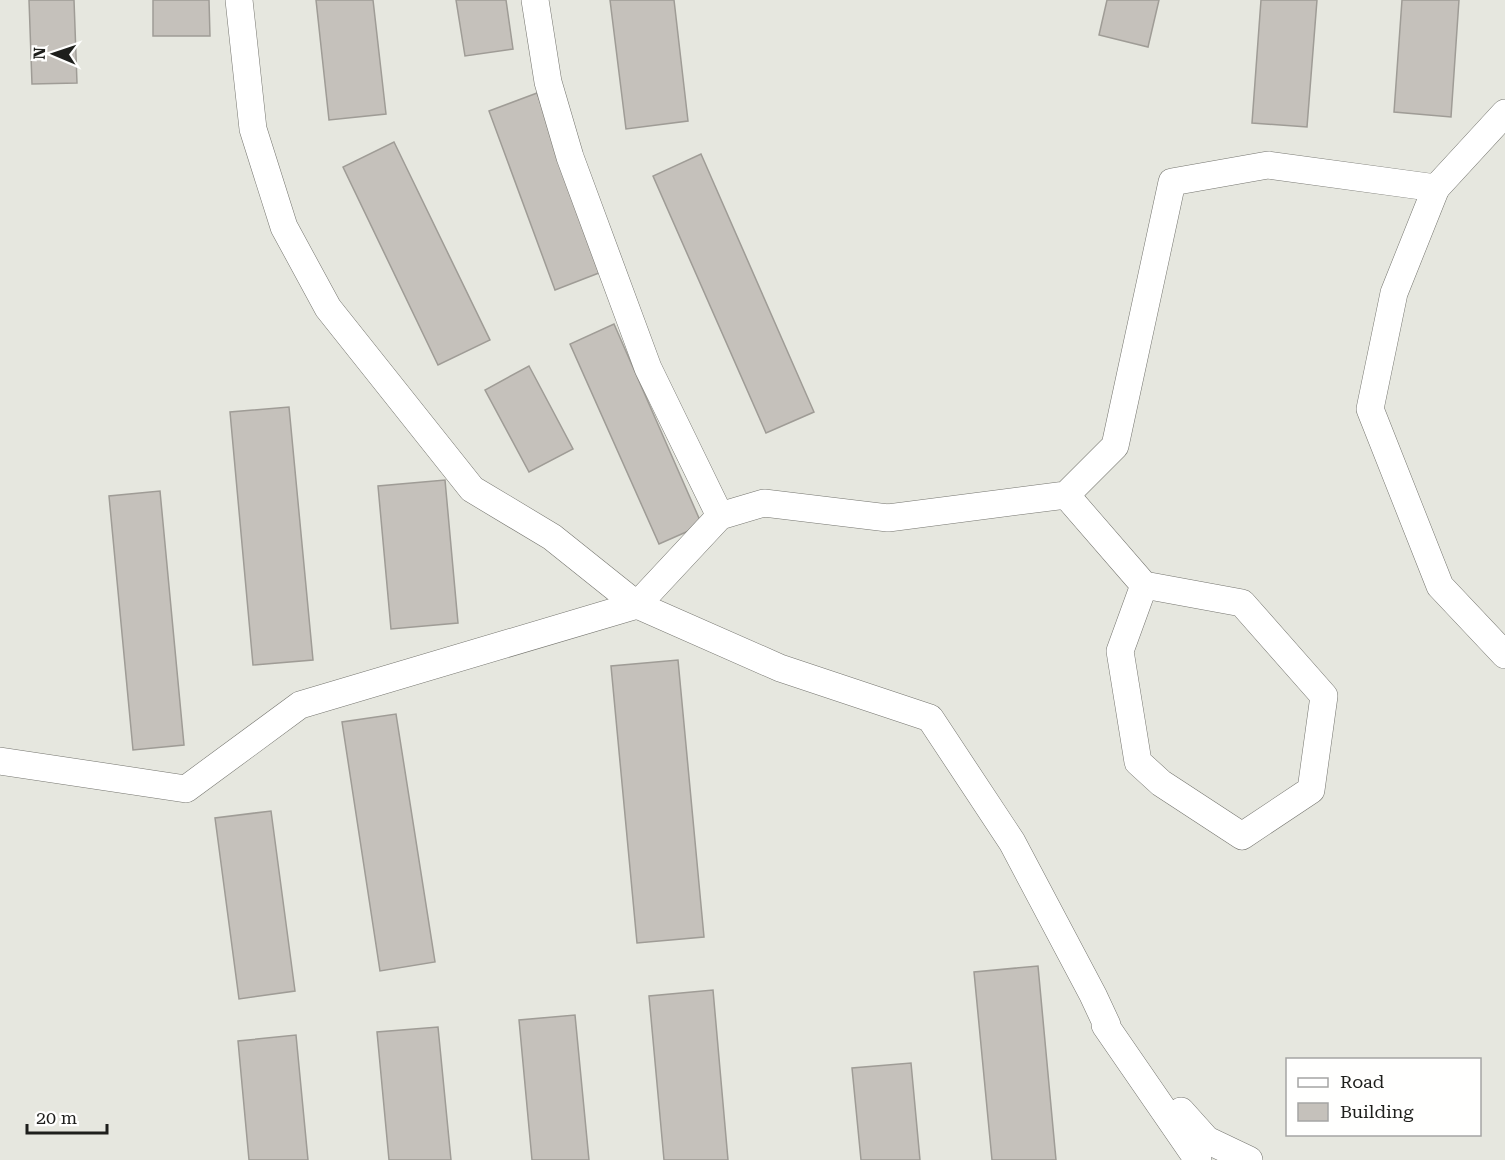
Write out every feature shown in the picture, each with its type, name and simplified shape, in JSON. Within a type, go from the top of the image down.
[{"type":"street","points":[[239,0],[253,129],[284,227],[328,308],[472,489],[552,537],[637,605],[780,668],[930,718],[1011,842],[1107,1025],[1207,1140],[1250,1160]]},
{"type":"street","points":[[535,0],[548,82],[570,157],[648,368],[720,516]]},
{"type":"street","points":[[1505,113],[1436,188],[1394,293],[1370,409],[1440,586],[1505,655]]},
{"type":"street","points":[[0,761],[186,789],[300,705],[637,605],[720,516],[764,503],[888,518],[1066,495],[1115,446],[1172,182],[1268,165],[1436,188]]},
{"type":"street","points":[[1066,495],[1144,585],[1242,603],[1324,696],[1311,789],[1242,836],[1161,783],[1138,762],[1120,651],[1144,585]]},
{"type":"street","points":[[1107,1025],[1105,1025],[1197,1160]]},
{"type":"building","points":[[29,0],[74,0],[77,83],[32,84]]},
{"type":"building","points":[[153,0],[209,0],[210,36],[153,36]]},
{"type":"building","points":[[316,0],[373,0],[386,114],[329,120]]},
{"type":"building","points":[[456,0],[506,0],[513,49],[465,56]]},
{"type":"building","points":[[610,0],[674,0],[688,121],[626,129]]},
{"type":"building","points":[[1107,0],[1159,0],[1148,47],[1099,35]]},
{"type":"building","points":[[1261,0],[1317,0],[1307,127],[1252,123]]},
{"type":"building","points":[[1402,0],[1459,0],[1451,117],[1394,112]]},
{"type":"building","points":[[537,93],[604,271],[555,290],[489,111]]},
{"type":"building","points":[[394,142],[490,340],[438,365],[343,167]]},
{"type":"building","points":[[701,154],[814,412],[766,433],[653,176]]},
{"type":"building","points":[[614,324],[702,525],[659,544],[570,344]]},
{"type":"building","points":[[529,366],[573,449],[529,472],[485,390]]},
{"type":"building","points":[[289,407],[313,660],[253,665],[230,412]]},
{"type":"building","points":[[445,480],[458,623],[391,629],[378,486]]},
{"type":"building","points":[[160,491],[184,745],[133,750],[109,496]]},
{"type":"building","points":[[678,660],[704,937],[637,943],[611,666]]},
{"type":"building","points":[[396,714],[435,962],[380,971],[342,722]]},
{"type":"building","points":[[271,811],[295,991],[239,999],[215,818]]},
{"type":"building","points":[[1038,966],[1056,1160],[992,1160],[974,972]]},
{"type":"building","points":[[713,990],[728,1160],[664,1160],[649,996]]},
{"type":"building","points":[[575,1015],[589,1160],[532,1160],[519,1020]]},
{"type":"building","points":[[438,1027],[451,1160],[389,1160],[377,1032]]},
{"type":"building","points":[[296,1035],[308,1160],[249,1160],[238,1041]]},
{"type":"building","points":[[911,1063],[920,1160],[861,1160],[852,1068]]}]
